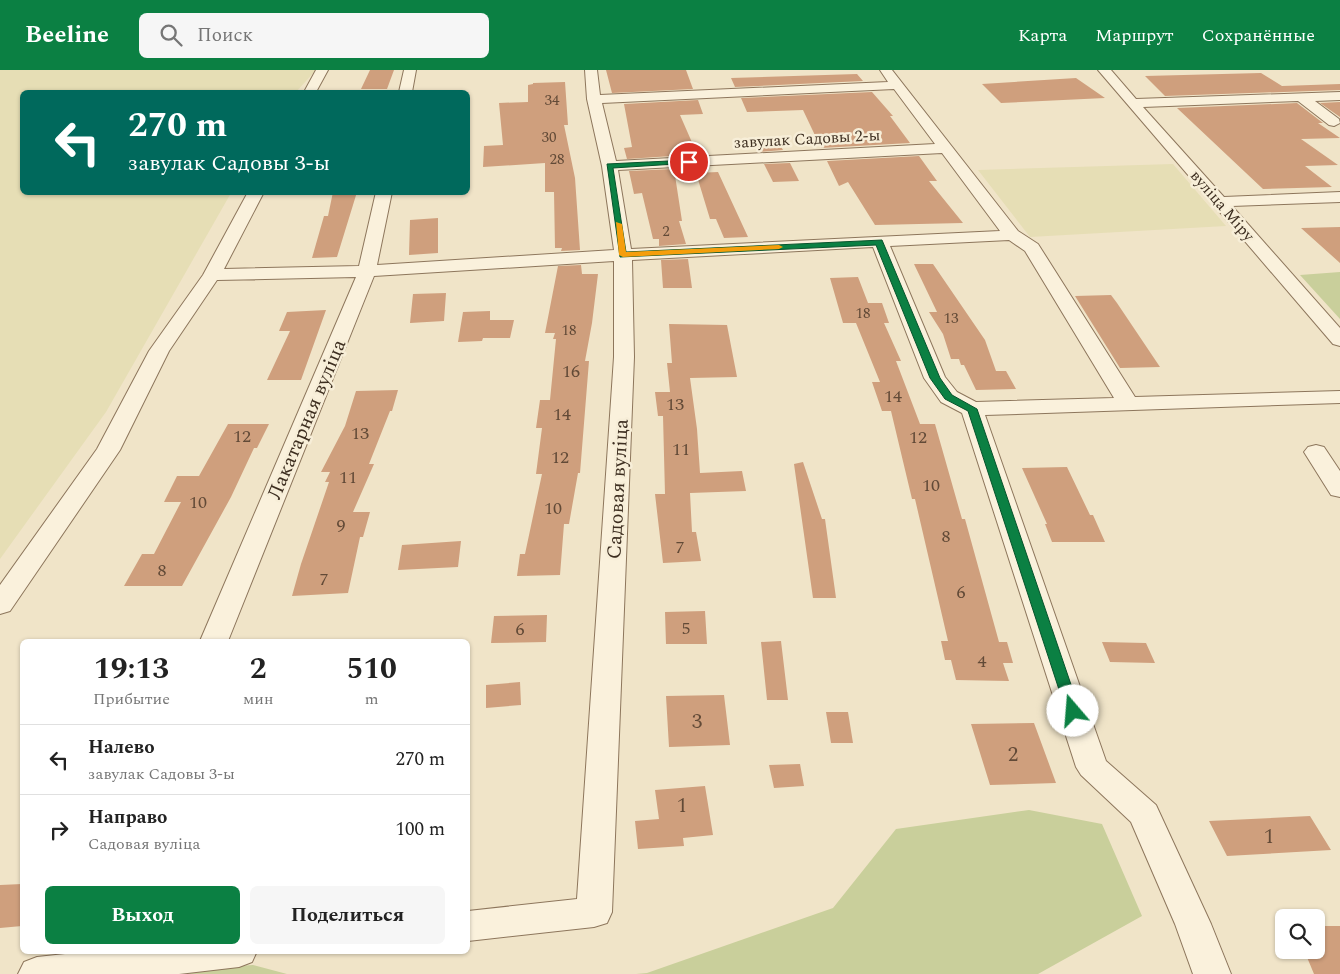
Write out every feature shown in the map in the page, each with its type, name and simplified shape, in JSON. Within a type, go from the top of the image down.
[{"type":"street","points":[[311,90],[322,70]]},
{"type":"street","points":[[406,90],[410,70]]},
{"type":"street","name":"Садовая вуліца","points":[[470,926],[594,912],[624,357],[623,255],[610,166],[594,99],[590,70]]},
{"type":"street","points":[[886,70],[1012,236],[1032,248],[1128,403]]},
{"type":"street","name":"вуліца Міру","points":[[1104,70],[1340,340]]},
{"type":"street","points":[[594,99],[898,85]]},
{"type":"street","points":[[1133,103],[1340,96]]},
{"type":"street","points":[[1300,97],[1334,122]]},
{"type":"street","name":"завулак Садовы 2-ы","points":[[610,166],[946,148]]},
{"type":"street","points":[[0,605],[108,450],[159,351],[212,276],[254,195]]},
{"type":"street","name":"Лакатарная вуліца","points":[[215,639],[367,272],[383,195]]},
{"type":"street","points":[[1221,202],[1340,197]]},
{"type":"street","points":[[212,276],[367,272],[623,255],[1012,236]]},
{"type":"street","points":[[879,242],[935,378],[948,397],[972,409],[1340,397]]},
{"type":"street","points":[[972,409],[1092,767],[1144,814],[1193,924],[1212,974]]},
{"type":"street","points":[[1316,452],[1340,490]]},
{"type":"street","points":[[37,974],[81,960],[186,954]]},
{"type":"shaded area","points":[[0,70],[316,70],[298,90],[20,90],[20,195],[230,195],[106,412],[0,559]]},
{"type":"shaded area","points":[[1173,164],[1226,226],[1030,237],[978,170]]},
{"type":"green space","points":[[1340,272],[1340,319],[1300,275]]},
{"type":"green space","points":[[1029,810],[1102,824],[1142,916],[1038,974],[636,974],[647,973],[833,908],[896,829]]},
{"type":"green space","points":[[253,965],[287,974],[127,974],[130,972]]},
{"type":"building","points":[[370,70],[394,70],[387,89],[361,89]]},
{"type":"building","points":[[606,70],[686,70],[693,89],[612,93]]},
{"type":"building","points":[[1261,73],[1282,86],[1340,84],[1340,90],[1165,96],[1145,76]]},
{"type":"building","points":[[857,74],[863,81],[735,87],[731,78]]},
{"type":"building","points":[[1076,78],[1105,98],[1001,103],[982,84]]},
{"type":"building","points":[[565,82],[568,125],[564,125],[575,178],[580,250],[561,251],[562,248],[555,248],[554,192],[545,192],[545,163],[483,167],[484,146],[503,145],[499,103],[528,102],[528,85],[533,83]]},
{"type":"building","points":[[872,92],[893,116],[890,116],[910,143],[821,148],[803,110],[747,112],[741,98]]},
{"type":"building","points":[[698,100],[703,114],[680,115],[694,147],[672,153],[672,156],[627,159],[624,148],[632,147],[624,104]]},
{"type":"building","points":[[1340,102],[1340,117],[1320,103]]},
{"type":"building","points":[[1297,103],[1323,123],[1318,123],[1340,138],[1301,139],[1338,165],[1305,166],[1332,187],[1263,189],[1177,108]]},
{"type":"building","points":[[777,140],[783,150],[758,152],[753,141]]},
{"type":"building","points":[[919,156],[937,181],[929,181],[963,223],[875,225],[848,182],[839,186],[827,161]]},
{"type":"building","points":[[790,163],[799,181],[773,182],[764,164]]},
{"type":"building","points":[[674,169],[682,221],[679,221],[686,244],[659,246],[659,239],[653,239],[642,193],[634,194],[629,171]]},
{"type":"building","points":[[718,172],[748,237],[724,238],[716,219],[710,219],[696,173]]},
{"type":"building","points":[[332,195],[356,195],[337,257],[312,258],[324,216],[328,216]]},
{"type":"building","points":[[438,218],[438,253],[409,255],[410,220]]},
{"type":"building","points":[[1340,227],[1340,263],[1301,228]]},
{"type":"building","points":[[688,259],[692,288],[663,288],[661,260]]},
{"type":"building","points":[[914,264],[933,264],[985,340],[996,371],[1006,371],[1016,389],[976,390],[964,365],[961,365],[959,359],[951,359],[943,334],[929,312],[937,312]]},
{"type":"building","points":[[581,265],[582,274],[598,274],[585,361],[589,361],[580,473],[578,473],[569,524],[564,524],[560,575],[517,576],[520,554],[525,554],[542,474],[536,474],[542,428],[536,428],[540,400],[550,400],[556,339],[553,339],[555,333],[545,333],[558,266]]},
{"type":"building","points":[[858,277],[868,303],[882,303],[889,323],[884,323],[901,361],[896,361],[920,424],[935,424],[962,519],[965,519],[999,642],[1007,642],[1013,663],[1003,663],[1009,681],[956,680],[951,660],[945,660],[941,641],[948,641],[915,499],[912,499],[891,411],[882,411],[872,382],[880,382],[856,323],[843,323],[830,278]]},
{"type":"building","points":[[446,293],[444,321],[410,323],[413,294]]},
{"type":"building","points":[[1111,295],[1160,367],[1120,368],[1075,296]]},
{"type":"building","points":[[326,310],[301,380],[267,380],[290,331],[279,331],[287,312]]},
{"type":"building","points":[[490,311],[490,320],[514,320],[510,338],[483,338],[482,341],[458,342],[463,312]]},
{"type":"building","points":[[669,324],[727,325],[737,377],[690,378],[697,429],[700,473],[742,471],[746,491],[690,493],[692,532],[696,532],[701,561],[663,563],[655,494],[665,494],[663,416],[658,416],[655,392],[670,392],[667,363],[672,363]]},
{"type":"building","points":[[398,390],[392,411],[390,411],[369,464],[374,464],[353,512],[370,512],[363,537],[360,537],[348,593],[292,596],[329,482],[325,482],[330,472],[321,472],[345,426],[356,391]]},
{"type":"building","points":[[228,424],[269,424],[257,448],[254,448],[231,497],[182,586],[124,586],[142,554],[154,554],[181,502],[164,502],[177,476],[199,476]]},
{"type":"building","points":[[803,462],[822,519],[825,519],[836,598],[813,598],[794,464]]},
{"type":"building","points":[[1067,467],[1105,542],[1052,542],[1045,524],[1047,524],[1022,468]]},
{"type":"building","points":[[461,541],[458,567],[398,570],[402,545]]},
{"type":"building","points":[[705,611],[707,644],[666,644],[665,612]]},
{"type":"building","points":[[547,615],[546,642],[491,643],[494,616]]},
{"type":"building","points":[[781,641],[788,700],[767,700],[761,642]]},
{"type":"building","points":[[1102,642],[1146,643],[1155,663],[1110,662]]},
{"type":"building","points":[[520,682],[521,705],[486,708],[486,685]]},
{"type":"building","points":[[724,695],[730,745],[669,747],[666,696]]},
{"type":"building","points":[[826,712],[848,712],[853,743],[831,743]]},
{"type":"building","points":[[1034,723],[1056,783],[990,785],[971,724]]},
{"type":"building","points":[[800,764],[804,786],[774,788],[769,765]]},
{"type":"building","points":[[705,786],[713,835],[683,838],[684,846],[638,849],[635,821],[659,819],[655,790]]},
{"type":"building","points":[[1310,816],[1331,850],[1227,856],[1209,821]]},
{"type":"building","points":[[20,884],[20,926],[0,928],[0,885]]},
{"type":"building","points":[[1325,926],[1340,926],[1340,974],[1314,974],[1308,959],[1325,959]]},
{"type":"slow traffic","points":[[618,224],[623,255],[779,247]]},
{"type":"route","points":[[689,162],[610,166],[623,255],[879,242],[935,378],[948,397],[972,409],[1073,711]]}]
